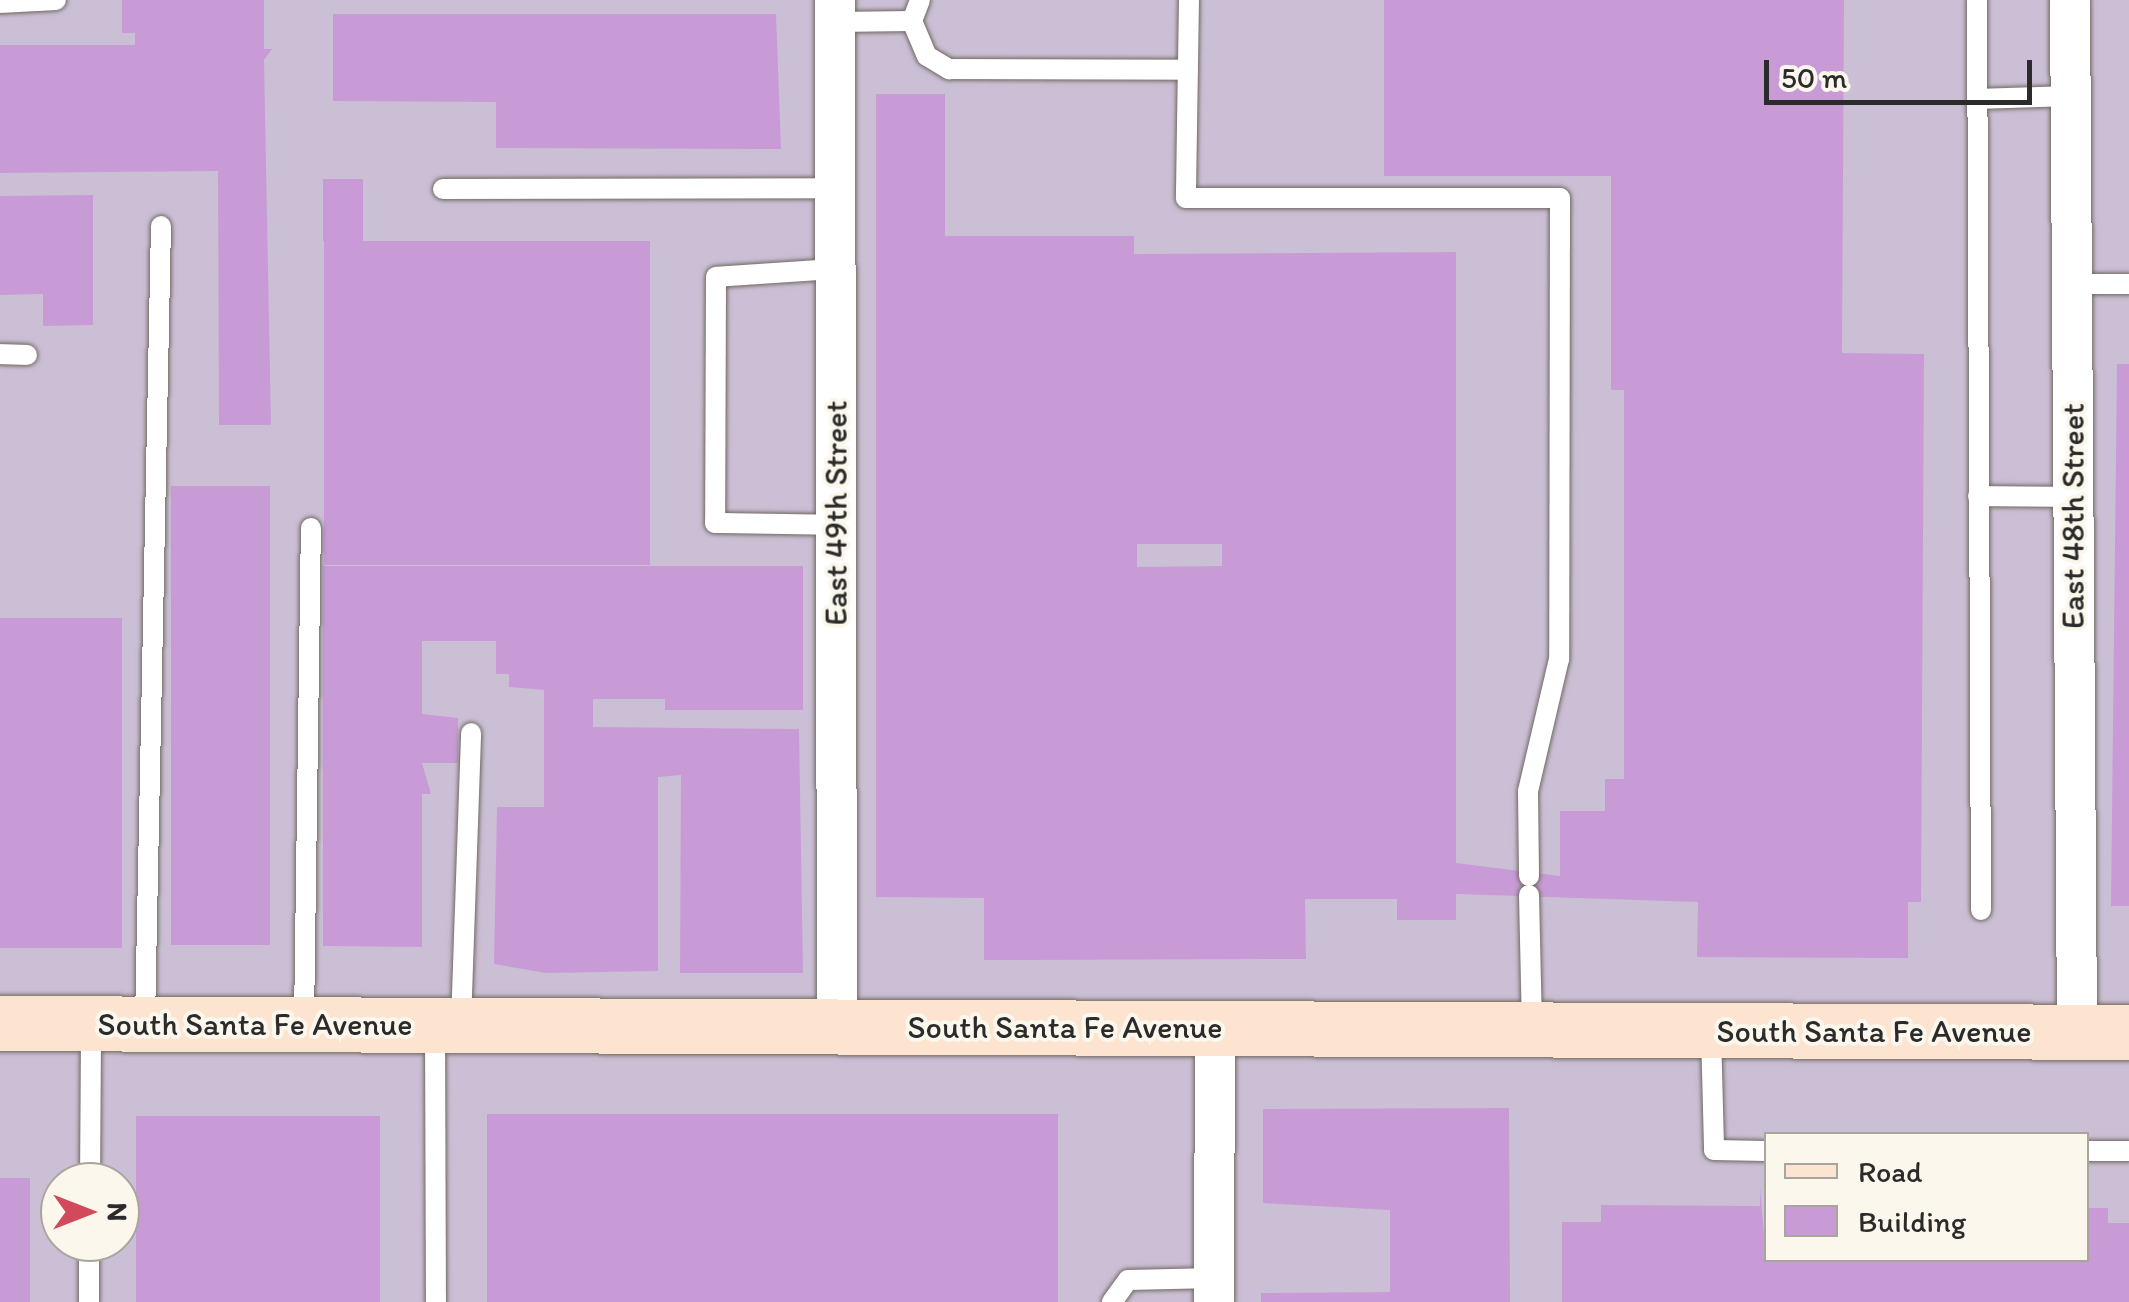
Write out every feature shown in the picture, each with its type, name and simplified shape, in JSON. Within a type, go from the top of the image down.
[{"type":"main road","name":"South Santa Fe Avenue","points":[[0,1023],[2103,1032]]},
{"type":"street","name":"East 48th Street","points":[[2070,0],[2074,497],[2103,1032]]},
{"type":"street","name":"East 49th Street","points":[[835,11],[836,1026]]},
{"type":"street","points":[[1214,1290],[1215,1028]]},
{"type":"lane","points":[[0,3],[56,0]]},
{"type":"lane","points":[[920,0],[912,22],[927,56],[949,69],[1188,70]]},
{"type":"lane","points":[[1190,0],[1186,198],[1560,198],[1558,659],[1528,791],[1532,1030]]},
{"type":"lane","points":[[1977,0],[1981,910]]},
{"type":"lane","points":[[835,11],[912,22]]},
{"type":"lane","points":[[1977,99],[2070,96]]},
{"type":"lane","points":[[443,189],[835,188]]},
{"type":"lane","points":[[145,1023],[161,226]]},
{"type":"lane","points":[[835,269],[716,277],[714,523],[836,525]]},
{"type":"lane","points":[[2072,284],[2129,284]]},
{"type":"lane","points":[[0,354],[27,355]]},
{"type":"lane","points":[[1978,496],[2074,497]]},
{"type":"lane","points":[[304,1024],[311,528]]},
{"type":"lane","points":[[436,1302],[448,1024],[471,733]]},
{"type":"lane","points":[[90,1162],[92,1023]]},
{"type":"lane","points":[[1711,1030],[1714,1150],[1764,1151]]},
{"type":"lane","points":[[2089,1152],[2129,1151]]},
{"type":"lane","points":[[89,1302],[90,1262]]},
{"type":"lane","points":[[1112,1302],[1128,1280],[1214,1290]]},
{"type":"shaded area","points":[[0,0],[2129,0],[2129,1302],[0,1302]]},
{"type":"building","points":[[122,0],[264,0],[264,49],[272,49],[264,60],[271,425],[219,425],[218,171],[0,173],[0,45],[135,45],[135,33],[122,33]]},
{"type":"building","points":[[1384,0],[1844,0],[1842,353],[1924,354],[1921,902],[1908,902],[1908,958],[1697,957],[1698,902],[1456,894],[1456,920],[1397,920],[1397,899],[1305,899],[1306,959],[984,960],[984,898],[876,897],[876,94],[945,94],[945,236],[1134,236],[1134,254],[1456,252],[1456,863],[1560,876],[1560,811],[1605,811],[1605,779],[1624,779],[1624,390],[1611,390],[1611,176],[1384,176]],"holes":[[[1137,544],[1222,544],[1222,566],[1137,567]]]},
{"type":"building","points":[[333,14],[776,14],[781,149],[496,148],[496,102],[333,101]]},
{"type":"building","points":[[323,179],[363,179],[363,241],[323,241]]},
{"type":"building","points":[[93,195],[93,325],[43,326],[43,294],[0,295],[0,196]]},
{"type":"building","points":[[324,241],[650,241],[650,565],[324,565]]},
{"type":"building","points":[[2117,364],[2129,364],[2129,906],[2111,906]]},
{"type":"building","points":[[171,486],[270,486],[270,945],[171,945]]},
{"type":"building","points":[[323,566],[803,566],[803,710],[665,710],[665,699],[593,699],[593,727],[799,729],[803,973],[680,973],[681,775],[658,777],[658,971],[546,973],[494,964],[497,807],[544,807],[544,690],[509,687],[509,674],[496,674],[496,641],[422,641],[422,714],[458,718],[458,763],[422,763],[431,794],[422,794],[422,947],[323,946]]},
{"type":"building","points":[[0,618],[122,618],[122,948],[0,948]]},
{"type":"building","points":[[1509,1108],[1510,1302],[1261,1302],[1261,1293],[1390,1292],[1390,1210],[1263,1203],[1263,1109]]},
{"type":"building","points":[[487,1114],[1058,1114],[1058,1302],[487,1302]]},
{"type":"building","points":[[136,1116],[380,1116],[380,1302],[136,1302],[140,1162],[136,1162]]},
{"type":"building","points":[[0,1178],[30,1178],[30,1302],[0,1302]]},
{"type":"building","points":[[1760,1187],[1764,1262],[2089,1262],[2089,1208],[2108,1208],[2108,1223],[2129,1223],[2129,1302],[1562,1302],[1562,1222],[1601,1222],[1601,1205],[1760,1206]]}]
